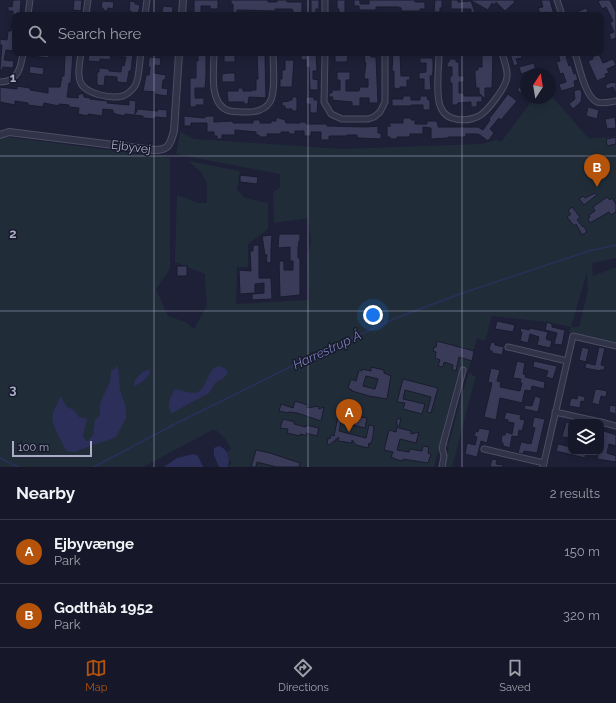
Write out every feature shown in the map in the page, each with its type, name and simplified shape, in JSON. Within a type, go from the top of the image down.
[{"type":"street","points":[[28,12],[30,0]]},
{"type":"street","points":[[86,12],[88,0]]},
{"type":"street","points":[[145,12],[147,0]]},
{"type":"street","points":[[182,12],[183,0]]},
{"type":"street","points":[[325,0],[325,12]]},
{"type":"street","points":[[557,0],[561,12]]},
{"type":"street","points":[[0,82],[11,80],[19,72],[22,56]]},
{"type":"street","points":[[81,56],[79,73],[80,81],[83,87],[93,93],[117,97],[124,95],[134,88],[137,81],[141,56]]},
{"type":"street","name":"Ejbyvej","points":[[0,135],[9,132],[154,150],[162,150],[167,148],[174,131],[179,56]]},
{"type":"street","points":[[214,56],[214,90],[218,103],[224,109],[229,111],[248,112],[259,111],[270,103],[272,93],[273,56]]},
{"type":"street","points":[[325,56],[324,102],[331,114],[342,119],[368,119],[374,117],[380,112],[384,102],[385,56]]},
{"type":"street","points":[[439,56],[438,102],[442,110],[448,117],[456,119],[471,119],[486,111],[505,85],[507,71],[503,56]]},
{"type":"street","points":[[576,56],[588,93],[592,99],[603,103],[616,101]]},
{"type":"street","points":[[484,449],[543,465],[573,336],[616,346]]},
{"type":"street","points":[[508,347],[567,361]]},
{"type":"street","points":[[442,467],[444,456],[442,448],[462,370]]},
{"type":"street","points":[[555,412],[586,419]]},
{"type":"street","points":[[604,423],[616,426]]},
{"type":"shaded area","points":[[556,101],[589,139],[616,136],[616,258],[592,263],[593,276],[616,267],[616,343],[569,332],[571,327],[548,322],[492,316],[485,341],[477,338],[468,371],[457,376],[434,467],[229,467],[232,461],[229,461],[227,452],[231,449],[224,438],[214,429],[143,467],[0,467],[0,136],[170,158],[170,269],[156,289],[168,316],[185,322],[194,329],[207,306],[205,274],[175,262],[177,195],[198,203],[207,203],[207,183],[201,172],[188,161],[240,171],[237,190],[245,198],[268,203],[268,229],[248,244],[248,267],[237,267],[236,304],[309,300],[307,260],[311,241],[308,218],[274,223],[273,192],[280,188],[280,174],[176,154],[180,132],[194,139],[342,149],[481,144],[497,140],[501,142],[530,104],[556,104]],"holes":[[[587,272],[588,291],[579,327],[571,327]]]},
{"type":"shaded area","points":[[469,373],[472,374],[472,376],[476,375],[452,467],[444,467],[449,447],[445,446],[446,443],[449,444]]},
{"type":"water","points":[[118,366],[120,390],[126,408],[126,418],[117,435],[114,438],[75,452],[66,451],[53,423],[54,412],[60,396],[67,407],[74,410],[79,417],[87,419],[83,436],[85,440],[88,441],[93,435],[95,420],[100,415],[100,403],[110,382],[111,371]]},
{"type":"water","points":[[219,366],[226,369],[228,373],[215,383],[209,393],[172,413],[170,411],[170,398],[175,389],[192,393],[199,392],[211,371]]},
{"type":"water","points":[[147,370],[150,370],[148,376],[133,387],[138,377]]},
{"type":"water","points":[[219,446],[222,447],[228,454],[228,467],[219,467],[214,455],[214,448]]},
{"type":"water","points":[[193,454],[198,456],[203,467],[164,467],[177,458]]},
{"type":"building","points":[[13,0],[21,0],[20,12],[8,11],[8,6],[12,7]]},
{"type":"building","points":[[74,0],[82,0],[81,11],[73,10]]},
{"type":"building","points":[[194,0],[218,0],[218,9],[210,9],[210,6],[201,6],[201,12],[194,12]]},
{"type":"building","points":[[231,0],[268,0],[268,2],[277,2],[277,0],[287,0],[287,2],[302,2],[302,11],[293,12],[291,9],[275,9],[275,11],[237,10],[237,12],[233,12],[233,4],[231,4]]},
{"type":"building","points":[[311,0],[319,0],[319,9],[316,9],[316,12],[311,12]]},
{"type":"building","points":[[337,0],[345,0],[345,12],[339,12],[339,9],[337,9]]},
{"type":"building","points":[[354,0],[360,0],[360,4],[369,4],[369,0],[415,0],[415,2],[425,2],[425,9],[420,9],[420,11],[401,11],[401,8],[398,7],[376,7],[376,10],[359,10],[359,6],[354,6]]},
{"type":"building","points":[[435,0],[442,0],[442,8],[440,8],[440,12],[434,12]]},
{"type":"building","points":[[451,0],[458,0],[458,2],[471,1],[475,12],[471,12],[471,9],[451,9]]},
{"type":"building","points":[[470,0],[513,0],[515,2],[505,11],[496,2],[495,5],[492,3],[488,10]]},
{"type":"building","points":[[541,0],[550,0],[553,12],[539,12],[538,8],[543,7]]},
{"type":"building","points":[[610,0],[616,12],[616,38],[611,40],[609,34],[614,32],[610,23],[613,21],[606,7],[602,9],[598,1]]},
{"type":"building","points":[[102,1],[114,2],[113,9],[108,8],[107,11],[103,10],[103,8],[101,8]]},
{"type":"building","points":[[130,1],[140,5],[139,12],[129,11]]},
{"type":"building","points":[[163,6],[173,7],[172,12],[162,12]]},
{"type":"building","points":[[586,8],[588,12],[577,12]]},
{"type":"building","points":[[12,22],[12,51],[6,50],[4,60],[14,61],[13,68],[3,67],[2,70],[0,70],[2,45],[0,45],[0,39],[7,40],[8,31],[11,31]]},
{"type":"building","points":[[31,56],[49,56],[49,58]]},
{"type":"building","points":[[65,56],[73,56],[71,83],[69,83],[67,97],[78,98],[78,95],[83,93],[84,97],[108,101],[107,103],[129,105],[129,100],[136,101],[135,114],[138,109],[158,111],[155,109],[167,110],[167,118],[143,118],[143,116],[125,114],[125,116],[113,113],[113,110],[103,109],[102,116],[88,114],[88,116],[78,114],[79,108],[69,107],[69,105],[59,104],[59,106],[44,103],[43,107],[15,101],[15,105],[0,102],[0,87],[17,89],[17,86],[48,93],[48,87],[60,87],[62,76],[64,76]]},
{"type":"building","points":[[89,56],[111,56],[110,60],[100,59],[100,62],[88,61]]},
{"type":"building","points":[[133,56],[131,71],[129,71],[127,83],[117,82],[117,77],[105,76],[104,86],[97,85],[97,72],[99,72],[99,68],[121,72],[122,65],[124,66],[126,57],[122,57]]},
{"type":"building","points":[[198,56],[206,56],[205,88],[195,88],[195,98],[204,98],[204,105],[190,107],[190,78],[196,78],[196,61],[198,61]]},
{"type":"building","points":[[224,56],[235,56],[235,62],[224,62]]},
{"type":"building","points":[[257,56],[265,56],[266,98],[249,97],[248,104],[244,104],[244,102],[228,102],[227,91],[238,91],[238,88],[243,88],[243,91],[256,90],[256,79],[258,79]]},
{"type":"building","points":[[301,56],[316,56],[317,71],[313,71],[313,79],[318,80],[318,90],[310,90],[309,67],[306,67],[306,60],[301,60]]},
{"type":"building","points":[[335,56],[348,56],[347,62],[335,62]]},
{"type":"building","points":[[364,56],[376,57],[378,103],[369,103],[369,98],[360,98],[360,106],[352,106],[352,102],[332,100],[333,97],[329,97],[329,93],[332,93],[332,90],[340,90],[340,80],[337,80],[337,72],[350,72],[350,80],[346,80],[346,91],[359,91],[360,87],[368,87],[368,79],[364,79]]},
{"type":"building","points":[[393,56],[400,56],[401,76],[410,76],[410,80],[407,80],[407,87],[400,87],[400,89],[394,88],[394,71],[392,71]]},
{"type":"building","points":[[482,56],[493,56],[492,88],[485,88],[485,99],[479,93],[479,88],[476,88],[475,70],[478,70],[478,67],[482,67]]},
{"type":"building","points":[[511,56],[522,56],[522,58],[516,59],[518,64],[514,66]]},
{"type":"building","points":[[559,56],[568,56],[566,57],[569,66],[571,65],[578,80],[574,81],[575,87],[561,91],[559,84],[566,82],[563,73],[560,74],[556,62],[560,61]]},
{"type":"building","points":[[600,56],[603,63],[613,59],[616,65],[607,69],[609,73],[605,74],[606,77],[597,81],[588,61],[593,59],[592,57]]},
{"type":"building","points":[[149,57],[161,58],[160,66],[155,65],[154,73],[166,75],[165,80],[163,80],[162,88],[168,89],[167,96],[154,94],[155,92],[143,91],[146,75],[149,75]]},
{"type":"building","points":[[420,58],[433,58],[433,71],[432,76],[430,76],[431,90],[424,90],[424,79],[419,79],[419,73],[426,72],[426,63],[420,63]]},
{"type":"building","points":[[449,59],[456,59],[456,62],[459,62],[459,76],[464,76],[464,82],[459,82],[459,93],[464,93],[464,96],[482,96],[482,102],[477,102],[477,107],[471,107],[471,102],[452,105],[452,83],[450,83],[450,76],[452,76],[452,67],[447,67],[447,62],[449,62]]},
{"type":"building","points":[[285,60],[294,60],[292,87],[280,87],[282,70],[285,70]]},
{"type":"building","points":[[534,63],[535,68],[520,68],[520,70],[519,67]]},
{"type":"building","points":[[30,66],[44,68],[43,75],[29,73]]},
{"type":"building","points":[[235,73],[235,82],[222,82],[222,74]]},
{"type":"building","points":[[616,82],[616,95],[613,87],[607,89],[605,85]]},
{"type":"building","points":[[580,89],[582,93],[581,102],[573,109],[569,104],[575,99],[574,91]]},
{"type":"building","points":[[508,94],[517,101],[501,120],[499,118],[490,129],[494,133],[488,141],[477,134],[466,134],[466,137],[431,139],[431,128],[423,127],[423,134],[410,134],[410,137],[397,137],[397,139],[390,139],[390,137],[387,137],[387,126],[391,126],[388,123],[403,123],[403,118],[411,118],[411,120],[415,120],[415,124],[427,124],[427,121],[437,121],[438,127],[478,127],[483,130],[490,120],[489,119]]},
{"type":"building","points":[[403,96],[411,96],[411,100],[420,100],[420,96],[427,96],[428,100],[430,100],[430,110],[423,110],[423,105],[392,106],[392,99],[403,99]]},
{"type":"building","points":[[292,97],[297,97],[297,111],[285,109],[285,106],[282,106],[282,102],[292,100]]},
{"type":"building","points":[[306,97],[314,97],[314,100],[318,100],[317,113],[310,113],[310,104],[306,104]]},
{"type":"building","points":[[588,107],[599,110],[597,119],[586,116]]},
{"type":"building","points":[[184,116],[204,118],[207,116],[214,116],[214,122],[233,121],[233,123],[253,123],[253,120],[260,120],[260,123],[271,123],[271,121],[276,121],[276,117],[285,120],[286,123],[306,122],[306,124],[327,124],[327,126],[378,126],[378,133],[381,133],[381,139],[359,138],[357,135],[347,135],[329,136],[329,140],[321,140],[321,132],[311,132],[311,136],[304,136],[304,131],[295,131],[295,134],[281,132],[281,134],[267,134],[267,137],[259,137],[259,135],[256,135],[256,132],[235,130],[235,135],[222,135],[222,139],[217,139],[217,136],[214,136],[214,132],[207,132],[207,123],[191,123],[191,126],[184,126]]},
{"type":"building","points":[[615,117],[616,128],[607,129],[605,119]]},
{"type":"building","points":[[616,137],[616,144],[607,146],[606,139]]},
{"type":"building","points":[[240,175],[258,177],[257,184],[240,182]]},
{"type":"building","points":[[595,193],[597,195],[584,205],[579,199],[583,196],[585,198]]},
{"type":"building","points":[[607,197],[610,200],[612,198],[616,204],[616,212],[611,215],[609,212],[590,223],[588,219],[590,217],[589,215],[595,211],[593,207]]},
{"type":"building","points":[[572,207],[580,217],[577,220],[583,227],[584,226],[587,232],[582,235],[576,224],[574,226],[567,217],[571,214],[568,211]]},
{"type":"building","points":[[279,234],[300,234],[298,258],[300,258],[300,295],[280,297],[279,261],[284,261],[284,270],[293,270],[293,261],[290,261],[290,247],[278,248]]},
{"type":"building","points":[[272,235],[271,263],[266,262],[267,255],[265,255],[262,236]]},
{"type":"building","points":[[253,245],[259,245],[259,278],[271,278],[272,299],[252,300],[252,294],[264,293],[264,283],[255,284],[255,293],[240,294],[239,270],[251,271],[250,251],[253,251]]},
{"type":"building","points":[[177,266],[187,266],[187,276],[177,276]]},
{"type":"building","points":[[497,321],[515,325],[513,332],[495,329]]},
{"type":"building","points":[[547,322],[552,324],[552,327],[565,330],[562,345],[554,344],[557,333],[545,330]]},
{"type":"building","points":[[521,328],[529,330],[530,328],[548,332],[546,339],[552,341],[550,348],[537,345],[539,337],[530,334],[528,343],[520,341],[522,332],[520,332]]},
{"type":"building","points":[[437,341],[474,351],[472,361],[459,357],[456,371],[452,370],[453,365],[444,362],[443,367],[438,366],[440,360],[435,358],[436,352],[433,351],[434,347],[436,347]]},
{"type":"building","points":[[491,342],[495,343],[495,345],[504,347],[502,355],[492,353],[492,351],[489,350]]},
{"type":"building","points":[[582,347],[589,349],[586,362],[579,360]]},
{"type":"building","points":[[599,347],[605,348],[601,365],[605,366],[604,370],[600,371],[585,368],[586,363],[595,365]]},
{"type":"building","points":[[517,361],[525,363],[523,374],[526,375],[525,377],[545,382],[544,389],[532,386],[531,391],[525,390],[522,403],[500,398],[496,420],[484,417],[492,383],[488,382],[491,368],[500,370],[497,381],[501,382],[500,387],[520,391],[522,383],[520,383],[521,379],[513,378]]},
{"type":"building","points":[[534,361],[557,366],[553,379],[546,377],[548,371],[533,367]]},
{"type":"building","points":[[371,367],[384,370],[384,373],[391,376],[387,399],[369,396],[352,391],[348,388],[351,379],[356,381],[359,370],[362,371],[362,369],[371,371]],"holes":[[[366,376],[378,379],[375,389],[363,386]]]},
{"type":"building","points":[[403,379],[438,388],[431,413],[427,412],[431,397],[405,390],[403,399],[425,404],[422,414],[403,409],[405,403],[397,402]]},
{"type":"building","points":[[595,390],[607,391],[606,397],[601,396],[599,405],[592,403]]},
{"type":"building","points":[[578,395],[585,397],[584,402],[581,401],[580,408],[569,406],[571,398],[577,399]]},
{"type":"building","points":[[535,396],[541,398],[538,412],[524,409],[525,405],[532,406]]},
{"type":"building","points":[[295,401],[308,405],[307,408],[318,406],[319,409],[324,407],[321,421],[297,413],[279,411],[281,404],[293,408]]},
{"type":"building","points":[[610,405],[616,406],[616,414],[609,412]]},
{"type":"building","points":[[349,411],[362,414],[361,417],[367,418],[365,428],[341,422],[339,431],[366,438],[369,425],[374,426],[371,444],[369,443],[368,448],[356,445],[352,440],[352,443],[338,441],[339,437],[329,445],[327,443],[328,438],[330,439],[331,435],[334,436],[338,416],[346,418]]},
{"type":"building","points":[[506,412],[521,415],[520,419],[525,420],[522,431],[519,430],[518,437],[512,436],[510,448],[503,446],[503,443],[501,442],[502,435],[505,435],[506,432],[512,434],[514,423],[508,422],[508,420],[504,419]]},
{"type":"building","points":[[534,417],[545,419],[537,453],[524,451],[523,454],[518,453],[521,442],[531,444],[535,428],[532,427]]},
{"type":"building","points":[[401,418],[399,428],[411,431],[411,434],[419,432],[416,443],[400,439],[397,450],[409,452],[410,449],[422,451],[423,446],[429,447],[428,453],[431,454],[428,463],[403,459],[403,461],[398,460],[391,457],[393,452],[384,450],[389,430],[396,432],[397,427],[398,428],[396,420]]},
{"type":"building","points":[[283,419],[306,427],[306,425],[319,428],[317,436],[306,433],[308,436],[287,433],[288,429],[280,428]]},
{"type":"building","points":[[566,422],[568,422],[568,438],[562,437]]},
{"type":"building","points":[[479,428],[490,430],[487,443],[481,441],[477,457],[465,454],[467,443],[475,445],[477,437],[474,436],[476,431],[478,432]]},
{"type":"building","points":[[604,431],[616,435],[616,446],[609,444],[607,453],[616,456],[616,462],[597,459],[598,455],[604,455]]},
{"type":"building","points":[[558,444],[568,446],[568,454],[556,451]]},
{"type":"building","points":[[256,450],[300,463],[299,467],[276,467],[257,462],[256,467],[251,467]]},
{"type":"building","points":[[573,455],[586,455],[585,458]]},
{"type":"building","points":[[492,459],[497,460],[496,464],[503,465],[503,467],[490,467]]},
{"type":"waterway","name":"Harrestrup Å","points":[[94,467],[173,425],[310,357],[396,318],[460,294],[589,251],[616,245]]},
{"type":"waterway","name":"Harrestrup Å","points":[[0,458],[18,467]]},
{"type":"place","name":"Godthåb 1952","points":[[597,187]]},
{"type":"place","name":"Ejbyvænge","points":[[349,432]]}]
